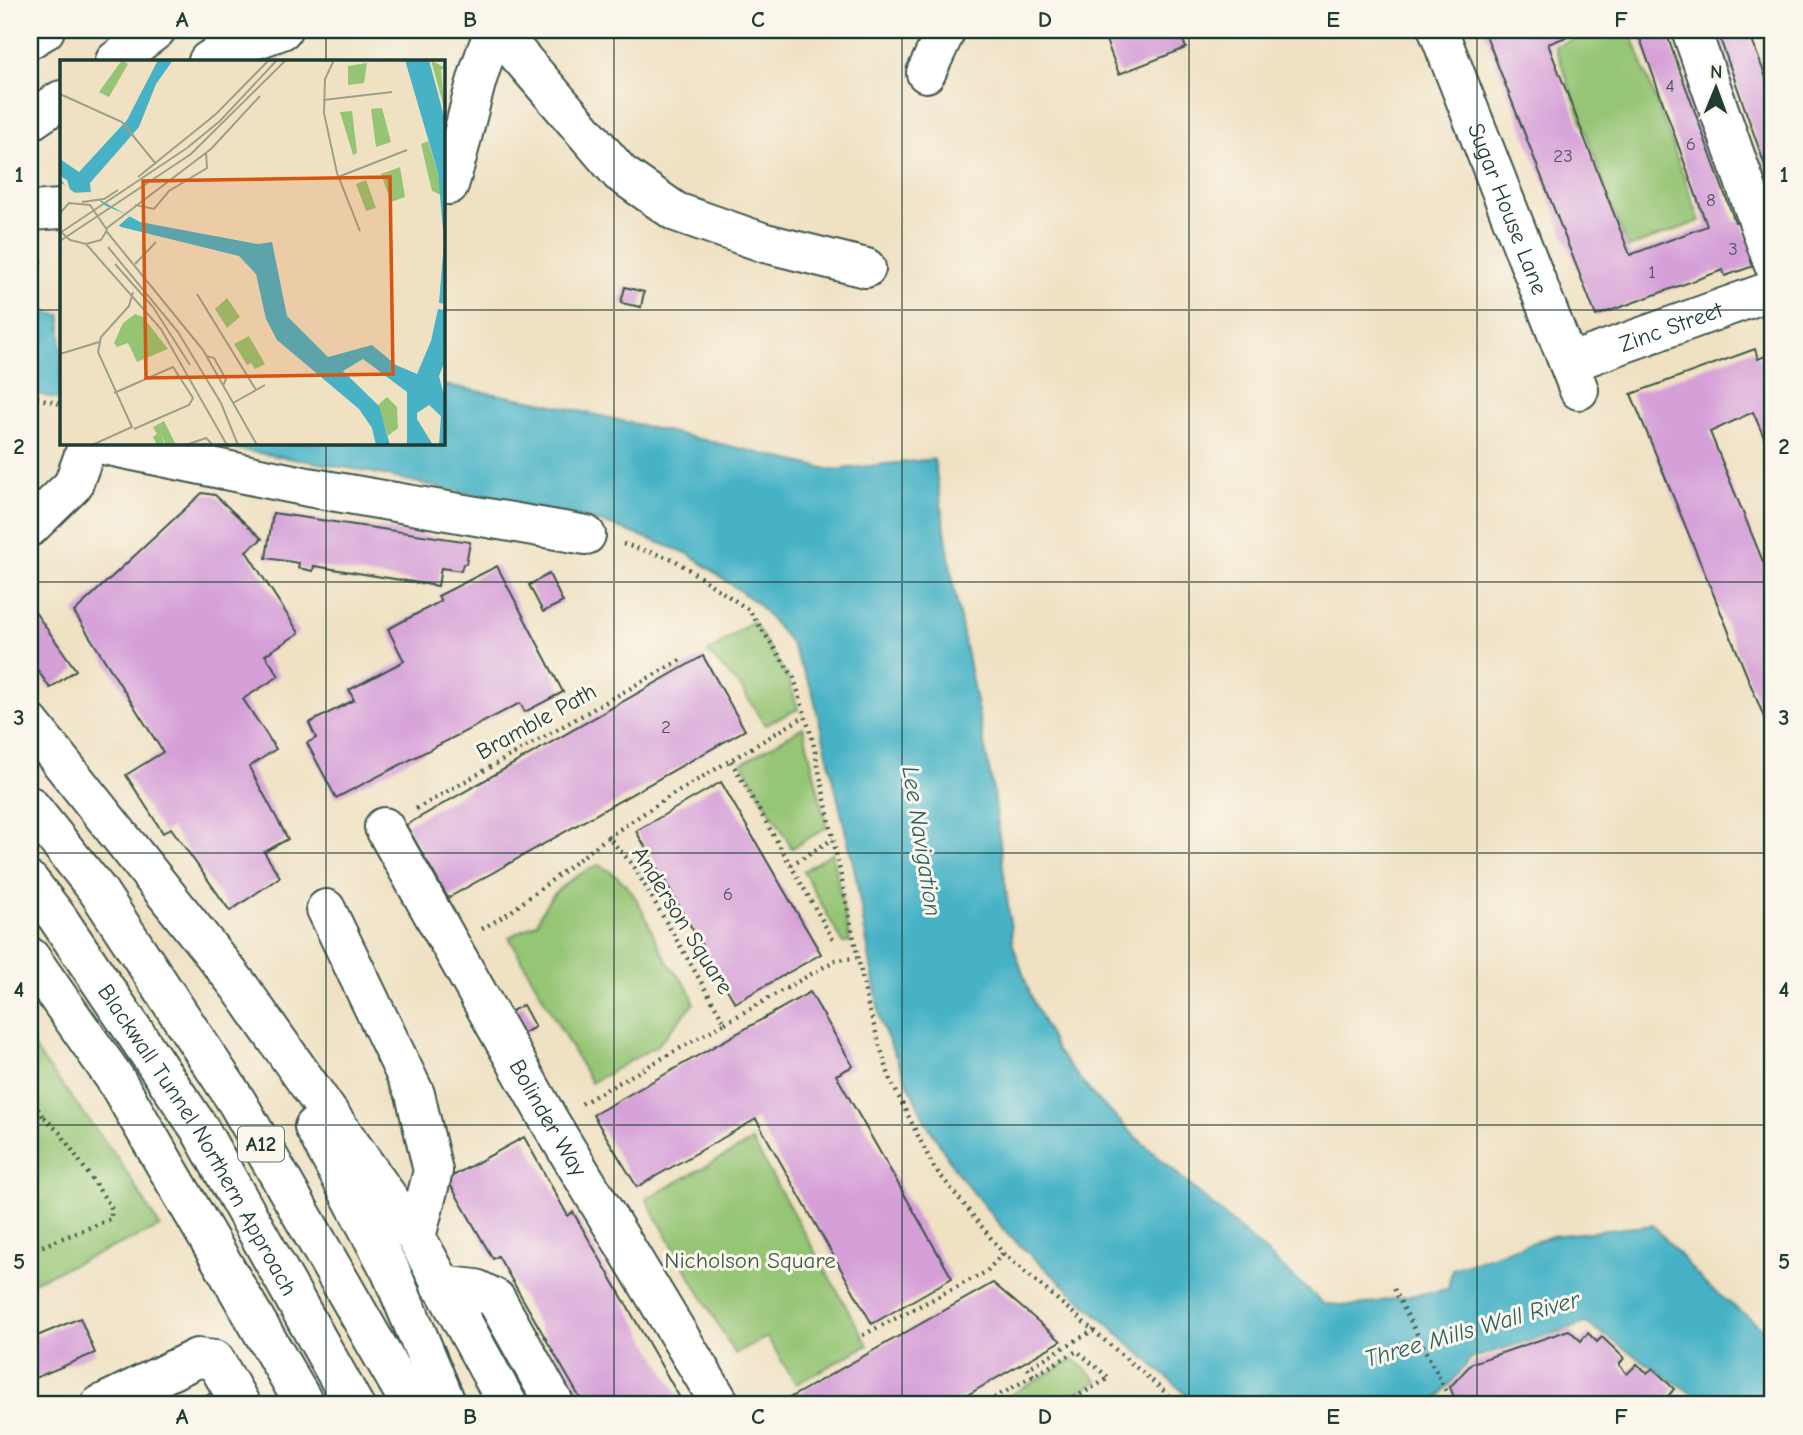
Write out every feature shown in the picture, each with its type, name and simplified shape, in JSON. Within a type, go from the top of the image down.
[{"type":"main road","points":[[30,39],[45,30]]},
{"type":"main road","points":[[116,60],[156,30]]},
{"type":"main road","points":[[210,60],[226,50],[282,30]]},
{"type":"main road","points":[[449,185],[470,114],[481,61],[496,30],[620,173],[676,212],[765,243],[866,268]]},
{"type":"main road","points":[[926,73],[946,30]]},
{"type":"main road","name":"Sugar House Lane","points":[[1438,30],[1508,214],[1574,376]]},
{"type":"main road","points":[[1691,30],[1773,263]]},
{"type":"main road","points":[[30,121],[60,101]]},
{"type":"main road","points":[[30,211],[60,209]]},
{"type":"main road","name":"Zinc Street","points":[[1574,376],[1773,290]]},
{"type":"main road","points":[[30,527],[73,485],[88,444],[308,487],[586,535]]},
{"type":"main road","name":"A12","points":[[30,723],[239,986],[391,1272],[447,1405]]},
{"type":"main road","name":"Blackwall Tunnel Northern Approach","points":[[30,806],[98,891],[237,1102],[411,1405]]},
{"type":"main road","name":"Bolinder Way","points":[[394,821],[550,1122],[721,1405]]},
{"type":"main road","name":"Blackwall Tunnel Northern Approach","points":[[30,883],[64,927],[199,1128],[354,1405]]},
{"type":"main road","points":[[327,909],[415,1094],[433,1171],[416,1237]]},
{"type":"main road","points":[[30,957],[116,1080],[305,1405]]},
{"type":"main road","points":[[239,986],[416,1237],[508,1405]]},
{"type":"main road","points":[[440,1285],[476,1289],[496,1299],[555,1405]]},
{"type":"main road","points":[[100,1405],[197,1358],[215,1360],[241,1405]]},
{"type":"path","points":[[30,396],[60,404]]},
{"type":"path","points":[[586,535],[673,559],[749,610],[772,641],[794,678],[805,716],[856,958],[890,1079],[933,1166],[1003,1253],[1180,1405]]},
{"type":"path","name":"Bramble Path","points":[[394,821],[684,658]]},
{"type":"path","name":"Anderson Square","points":[[495,922],[608,837],[667,798],[805,716]]},
{"type":"path","points":[[732,761],[834,941]]},
{"type":"path","name":"Anderson Square","points":[[608,837],[633,865],[725,1023]]},
{"type":"path","points":[[790,865],[833,839]]},
{"type":"path","name":"Anderson Square","points":[[580,1105],[836,960],[856,958]]},
{"type":"path","points":[[30,1097],[61,1134],[111,1207],[111,1219],[30,1251]]},
{"type":"path","points":[[30,1119],[45,1118]]},
{"type":"path","points":[[863,1335],[986,1272],[1003,1253]]},
{"type":"path","points":[[1394,1289],[1447,1393]]},
{"type":"path","points":[[1033,1376],[1028,1368],[1094,1330]]},
{"type":"path","points":[[982,1405],[1077,1351],[1109,1378],[1062,1405]]},
{"type":"green space","points":[[1599,30],[1630,30],[1700,221],[1627,248],[1555,46]]},
{"type":"green space","points":[[753,621],[789,680],[798,709],[765,725],[740,686],[708,653]]},
{"type":"green space","points":[[803,727],[827,827],[792,848],[742,763]]},
{"type":"green space","points":[[832,853],[850,942],[843,943],[803,871]]},
{"type":"green space","points":[[599,865],[614,874],[635,897],[662,953],[688,988],[694,1003],[658,1045],[591,1083],[509,937],[537,923],[547,903],[561,887],[579,874]]},
{"type":"green space","points":[[30,1043],[119,1160],[160,1227],[30,1283]]},
{"type":"green space","name":"Nicholson Square","points":[[752,1141],[868,1345],[796,1384],[767,1337],[735,1354],[646,1199]]},
{"type":"green space","points":[[1074,1359],[1098,1381],[1057,1405],[993,1405]]},
{"type":"water","points":[[30,309],[60,315],[60,400],[30,392]]},
{"type":"water","points":[[444,385],[541,402],[832,470],[934,459],[954,588],[994,795],[1013,945],[1032,999],[1057,1051],[1093,1095],[1138,1139],[1324,1304],[1354,1306],[1448,1289],[1452,1269],[1552,1236],[1653,1225],[1706,1285],[1773,1336],[1773,1405],[1709,1405],[1586,1323],[1470,1359],[1433,1405],[1198,1405],[1008,1235],[956,1171],[925,1121],[881,1024],[854,867],[812,690],[790,642],[758,604],[689,554],[611,525],[365,471],[206,444],[444,444]]},
{"type":"building","points":[[1102,30],[1179,30],[1186,48],[1119,74]]},
{"type":"building","points":[[1484,30],[1584,30],[1548,44],[1630,255],[1707,226],[1637,30],[1665,30],[1735,222],[1741,220],[1757,265],[1725,276],[1723,270],[1596,316]]},
{"type":"building","points":[[1717,30],[1748,30],[1768,83],[1773,99],[1773,188]]},
{"type":"building","points":[[30,256],[41,262],[30,287]]},
{"type":"building","points":[[625,287],[644,292],[641,307],[621,303]]},
{"type":"building","points":[[1755,349],[1758,359],[1773,353],[1773,458],[1753,412],[1710,432],[1773,586],[1773,739],[1631,394]]},
{"type":"building","points":[[202,493],[215,495],[262,539],[246,551],[299,633],[265,655],[279,676],[243,699],[276,749],[249,767],[288,839],[264,852],[280,877],[230,911],[171,828],[163,833],[126,775],[163,752],[74,612]]},
{"type":"building","points":[[273,513],[470,542],[466,564],[463,564],[461,571],[441,568],[438,586],[314,566],[313,571],[298,568],[299,563],[266,558]]},
{"type":"building","points":[[497,566],[563,692],[525,712],[520,703],[336,798],[307,743],[316,738],[309,723],[354,700],[349,690],[404,661],[388,629],[441,601],[438,596]]},
{"type":"building","points":[[549,574],[563,602],[543,612],[529,585]]},
{"type":"building","points":[[30,605],[76,670],[50,688],[30,659]]},
{"type":"building","points":[[703,656],[745,730],[448,898],[406,825]]},
{"type":"building","points":[[721,782],[821,954],[735,1003],[636,831]]},
{"type":"building","points":[[810,992],[853,1066],[836,1075],[952,1278],[872,1324],[756,1119],[637,1187],[593,1115]]},
{"type":"building","points":[[523,1005],[535,1027],[515,1038],[502,1016]]},
{"type":"building","points":[[524,1137],[568,1216],[573,1212],[684,1405],[584,1405],[498,1256],[493,1259],[447,1179]]},
{"type":"building","points":[[993,1283],[1061,1341],[950,1405],[777,1405]]},
{"type":"building","points":[[80,1318],[95,1353],[30,1380],[30,1339]]},
{"type":"building","points":[[1569,1330],[1581,1341],[1588,1333],[1597,1342],[1602,1337],[1624,1358],[1619,1365],[1627,1374],[1637,1364],[1647,1373],[1653,1368],[1674,1389],[1669,1395],[1678,1404],[1682,1398],[1690,1405],[1457,1405],[1450,1387],[1472,1363]]},
{"type":"building","points":[[211,1393],[216,1405],[182,1405]]},
{"type":"water label","name":"Lee Navigation","points":[[922,841]]},
{"type":"water label","name":"Three Mills Wall River","points":[[1472,1329]]}]
